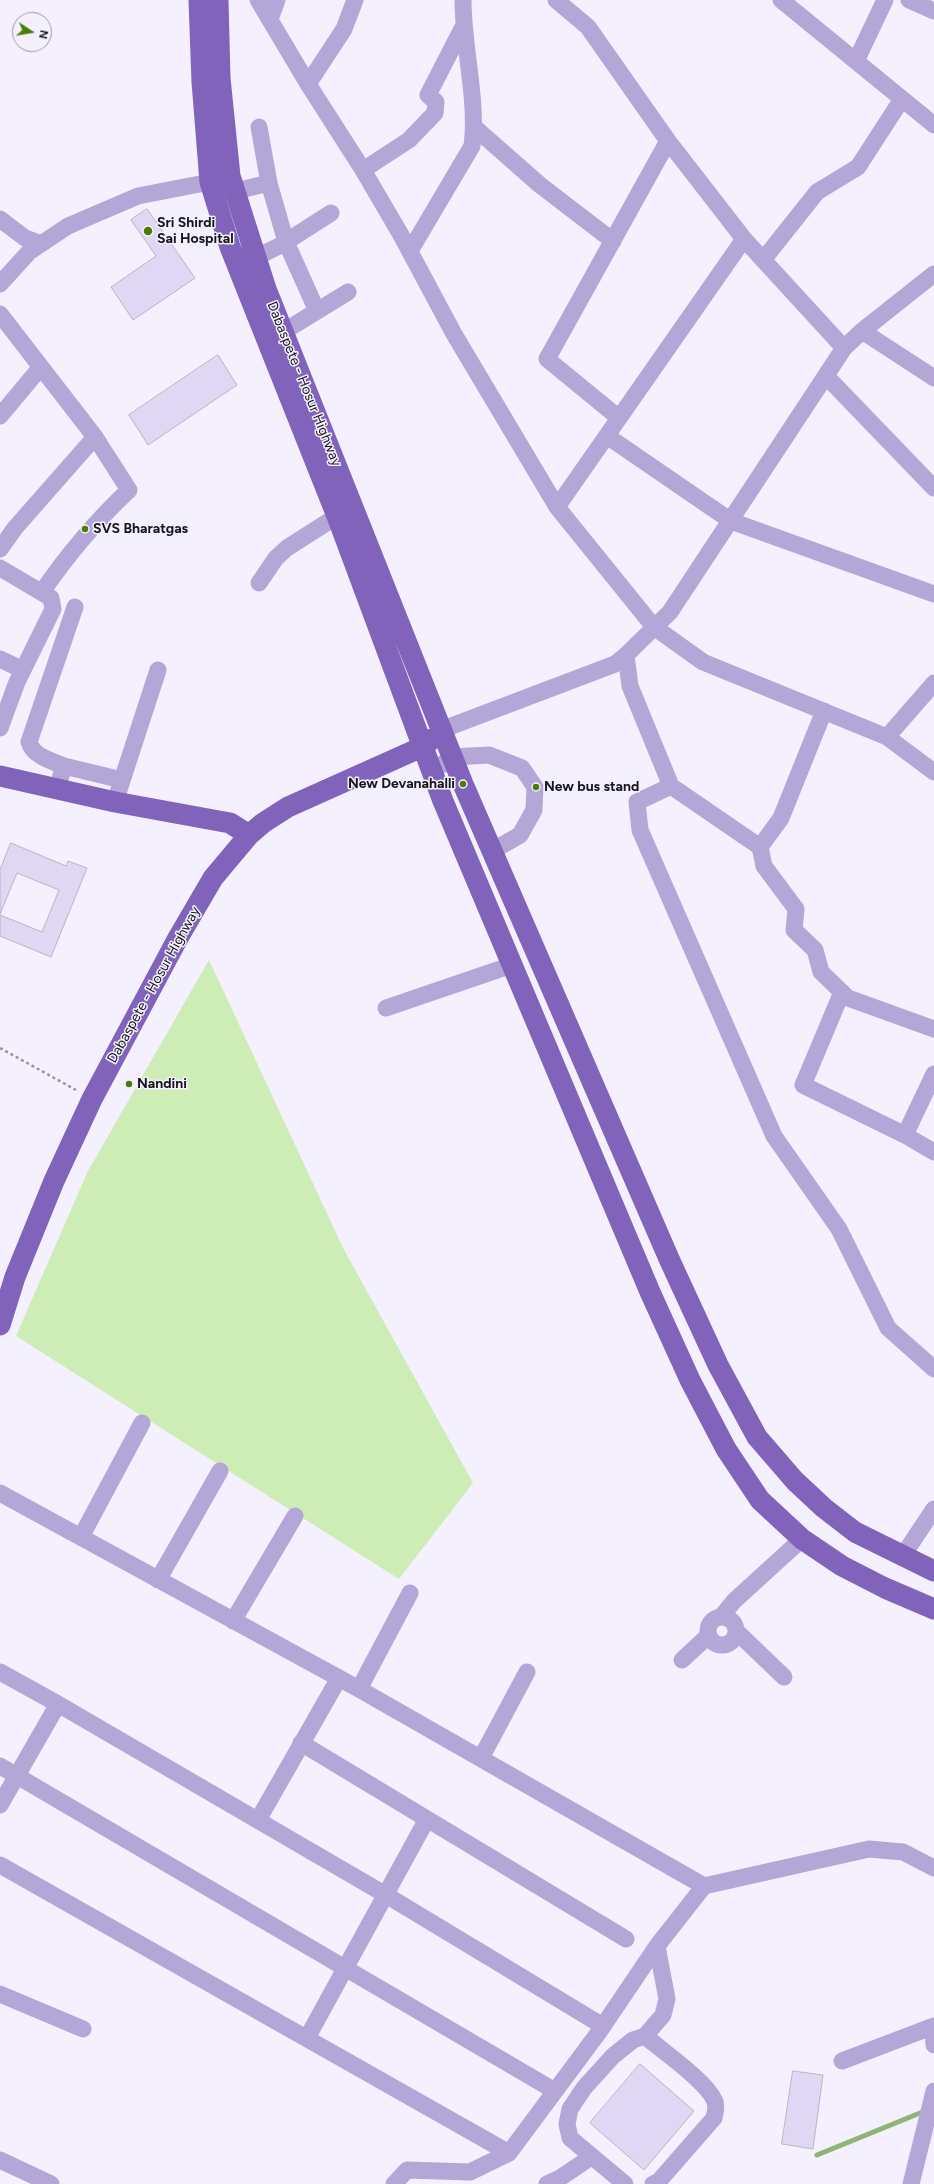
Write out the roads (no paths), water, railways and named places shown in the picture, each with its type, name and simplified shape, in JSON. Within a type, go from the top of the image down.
[{"type":"main road","name":"Dabaspete - Hosur Highway","points":[[199,0],[202,82],[210,182],[230,246],[337,516],[422,747]]},
{"type":"main road","name":"Dabaspete - Hosur Highway","points":[[0,1325],[15,1277],[54,1181],[92,1099],[213,878],[249,835],[263,823],[288,807],[422,747],[441,730],[266,289],[233,184],[220,78],[218,0]]},
{"type":"main road","points":[[210,182],[233,184]]},
{"type":"main road","points":[[441,730],[670,1261],[718,1366],[757,1437],[795,1481],[824,1508],[854,1532],[902,1557],[934,1571]]},
{"type":"main road","points":[[422,747],[650,1292],[690,1380],[726,1449],[760,1500],[802,1539],[842,1566],[885,1588],[934,1609]]},
{"type":"main road","points":[[0,776],[115,802],[230,824],[249,835]]},
{"type":"street","points":[[258,0],[308,84],[363,170],[410,251],[454,334],[556,507],[654,627],[703,662],[887,737],[934,772]]},
{"type":"street","points":[[270,20],[277,0]]},
{"type":"street","points":[[308,84],[344,29],[355,0]]},
{"type":"street","points":[[410,251],[472,146],[474,127],[463,27],[463,0]]},
{"type":"street","points":[[556,0],[588,27],[668,141],[744,239],[844,348]]},
{"type":"street","points":[[782,0],[934,125]]},
{"type":"street","points":[[856,61],[885,0]]},
{"type":"street","points":[[909,0],[934,11]]},
{"type":"street","points":[[363,170],[409,140],[435,113],[436,102],[428,95],[463,27]]},
{"type":"street","points":[[763,260],[817,192],[858,167],[902,99]]},
{"type":"street","points":[[260,127],[269,183],[286,242],[317,311]]},
{"type":"street","points":[[474,127],[540,185],[612,241]]},
{"type":"street","points":[[619,418],[547,359],[668,141]]},
{"type":"street","points":[[0,284],[39,243],[68,226],[138,196],[210,182]]},
{"type":"street","points":[[233,184],[269,183]]},
{"type":"street","points":[[257,257],[286,242],[331,213]]},
{"type":"street","points":[[0,220],[25,238],[39,243]]},
{"type":"street","points":[[556,507],[744,239]]},
{"type":"street","points":[[441,730],[615,664],[626,655],[670,612],[844,348],[862,331],[934,274]]},
{"type":"street","points":[[283,332],[348,292]]},
{"type":"street","points":[[0,314],[40,368],[95,437],[130,490],[103,515],[66,557],[42,592]]},
{"type":"street","points":[[862,331],[934,378]]},
{"type":"street","points":[[0,416],[40,368]]},
{"type":"street","points":[[826,376],[934,488]]},
{"type":"street","points":[[607,436],[731,520],[934,594]]},
{"type":"street","points":[[0,549],[30,510],[95,437]]},
{"type":"street","points":[[259,583],[276,558],[287,548],[337,516]]},
{"type":"street","points":[[0,568],[51,598],[53,609],[23,670],[0,728]]},
{"type":"street","points":[[75,607],[29,742],[31,748],[37,754],[64,766],[122,780]]},
{"type":"street","points":[[626,655],[630,686],[671,786],[760,847],[764,866],[796,909],[794,930],[815,950],[821,972],[848,998],[934,1029]]},
{"type":"street","points":[[0,660],[23,670]]},
{"type":"street","points":[[115,802],[158,670]]},
{"type":"street","points":[[887,737],[934,683]]},
{"type":"street","points":[[760,847],[781,818],[824,711]]},
{"type":"street","points":[[432,772],[452,757],[489,755],[522,768],[535,787],[534,810],[520,834],[492,851]]},
{"type":"street","points":[[57,789],[64,766]]},
{"type":"street","points":[[671,786],[637,802],[640,830],[774,1136],[839,1229],[888,1328],[934,1369]]},
{"type":"street","points":[[386,1008],[512,965]]},
{"type":"street","points":[[842,992],[803,1086],[905,1135],[934,1152]]},
{"type":"street","points":[[905,1135],[934,1074]]},
{"type":"street","points":[[81,1537],[142,1423]]},
{"type":"street","points":[[158,1580],[220,1470]]},
{"type":"street","points":[[0,1493],[359,1689],[704,1886]]},
{"type":"street","points":[[902,1557],[934,1509]]},
{"type":"street","points":[[233,1621],[295,1516]]},
{"type":"street","points":[[682,1660],[708,1636],[710,1623],[721,1617],[734,1601],[802,1539]]},
{"type":"street","points":[[359,1689],[410,1593]]},
{"type":"street","points":[[721,1617],[730,1619],[736,1631],[784,1677]]},
{"type":"street","points":[[708,1636],[713,1643],[722,1646],[730,1643],[736,1631]]},
{"type":"street","points":[[0,1672],[58,1704],[386,1895],[604,2026]]},
{"type":"street","points":[[481,1758],[527,1672]]},
{"type":"street","points":[[258,1820],[339,1678]]},
{"type":"street","points":[[0,1805],[58,1704]]},
{"type":"street","points":[[301,1743],[626,1939]]},
{"type":"street","points":[[0,1766],[555,2091]]},
{"type":"street","points":[[307,2038],[428,1819]]},
{"type":"street","points":[[394,2184],[407,2170],[470,2172],[509,2153],[604,2026],[657,1946],[704,1886],[869,1849],[903,1852],[934,1868]]},
{"type":"street","points":[[0,1865],[509,2153]]},
{"type":"street","points":[[625,2184],[570,2138],[567,2124],[570,2109],[584,2088],[613,2056],[633,2040],[645,2036],[663,2016],[667,1999],[657,1946]]},
{"type":"street","points":[[0,1994],[83,2029]]},
{"type":"street","points":[[842,2061],[933,2026],[934,2045]]},
{"type":"street","points":[[645,2036],[702,2084],[715,2100],[716,2106],[714,2118],[659,2181],[653,2184]]},
{"type":"street","points":[[911,2184],[931,2103]]},
{"type":"street","points":[[547,2184],[560,2178],[592,2156]]},
{"type":"street","points":[[0,2160],[51,2184]]},
{"type":"waterway","points":[[817,2155],[925,2111]]},
{"type":"place","name":"Sri Shirdi Sai Hospital","points":[[148,231]]},
{"type":"place","name":"SVS Bharatgas","points":[[85,529]]},
{"type":"place","name":"New Devanahalli","points":[[463,784]]},
{"type":"place","name":"New bus stand","points":[[536,787]]},
{"type":"place","name":"Nandini","points":[[129,1084]]}]
